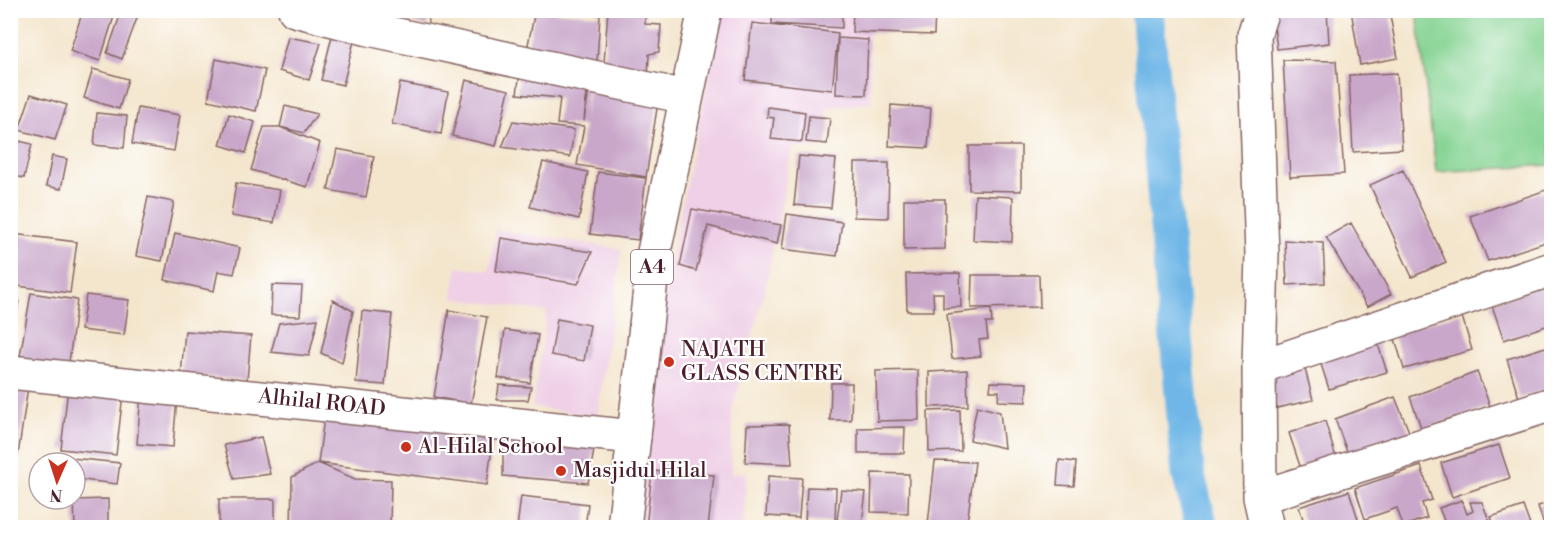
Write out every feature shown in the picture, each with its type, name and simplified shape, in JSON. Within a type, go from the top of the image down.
[{"type":"main road","points":[[295,10],[338,15],[686,97]]},
{"type":"main road","name":"A4","points":[[624,528],[654,252],[705,10]]},
{"type":"main road","points":[[1262,10],[1254,35],[1262,254],[1258,367],[1264,512],[1551,404]]},
{"type":"main road","points":[[1258,367],[1551,269]]},
{"type":"main road","name":"Alhilal ROAD","points":[[10,372],[634,437]]},
{"type":"shaded area","points":[[722,11],[868,11],[871,103],[828,107],[821,147],[792,148],[765,290],[732,411],[731,474],[747,472],[743,527],[633,528],[657,338],[676,233]]},
{"type":"shaded area","points":[[496,230],[622,249],[597,417],[532,407],[547,312],[453,298],[457,267],[489,271]]},
{"type":"green space","points":[[1417,11],[1551,11],[1551,165],[1436,172]]},
{"type":"building","points":[[83,10],[116,10],[100,61],[70,51]]},
{"type":"building","points":[[122,10],[140,10],[122,59],[107,53]]},
{"type":"building","points":[[396,10],[430,10],[427,26],[394,19]]},
{"type":"building","points":[[608,10],[645,10],[645,24],[661,25],[659,52],[649,54],[648,80],[603,76]]},
{"type":"building","points":[[772,10],[842,10],[842,28],[772,24]]},
{"type":"building","points":[[853,10],[935,10],[934,35],[852,32]]},
{"type":"building","points":[[1272,10],[1327,10],[1329,43],[1277,49]]},
{"type":"building","points":[[1351,10],[1389,10],[1398,58],[1360,65]]},
{"type":"building","points":[[535,11],[600,15],[597,62],[526,54]]},
{"type":"building","points":[[752,23],[838,33],[832,90],[745,80]]},
{"type":"building","points":[[332,36],[354,41],[343,85],[321,80]]},
{"type":"building","points":[[288,37],[321,43],[309,80],[279,71]]},
{"type":"building","points":[[838,38],[868,40],[866,95],[836,94]]},
{"type":"building","points":[[216,59],[265,70],[256,111],[208,100]]},
{"type":"building","points":[[1283,60],[1336,61],[1344,174],[1290,177]]},
{"type":"building","points":[[93,69],[128,79],[119,109],[84,98]]},
{"type":"building","points":[[520,72],[588,79],[584,121],[590,85],[659,96],[646,177],[577,165],[584,126],[557,124],[560,98],[517,94]]},
{"type":"building","points":[[1397,73],[1402,149],[1353,152],[1349,75]]},
{"type":"building","points":[[466,80],[509,90],[496,146],[452,136]]},
{"type":"building","points":[[400,83],[448,92],[441,134],[392,124]]},
{"type":"building","points":[[31,94],[67,105],[55,140],[19,130]]},
{"type":"building","points":[[891,105],[931,108],[928,148],[889,146]]},
{"type":"building","points":[[285,106],[317,114],[304,133],[280,127]]},
{"type":"building","points":[[768,107],[805,112],[802,142],[771,139],[774,118],[767,117]]},
{"type":"building","points":[[138,108],[180,115],[174,151],[132,144]]},
{"type":"building","points":[[97,113],[127,116],[124,148],[94,145]]},
{"type":"building","points":[[229,114],[255,122],[246,153],[220,145]]},
{"type":"building","points":[[809,116],[830,118],[827,144],[806,142]]},
{"type":"building","points":[[513,121],[574,130],[570,157],[502,147]]},
{"type":"building","points":[[264,127],[280,127],[320,143],[307,187],[251,170]]},
{"type":"building","points":[[10,139],[32,144],[24,178],[10,175]]},
{"type":"building","points":[[969,146],[1021,146],[1021,191],[969,190]]},
{"type":"building","points":[[337,149],[374,156],[366,197],[328,190]]},
{"type":"building","points":[[52,156],[67,159],[61,189],[46,186]]},
{"type":"building","points":[[799,156],[836,159],[831,208],[794,205]]},
{"type":"building","points":[[543,162],[588,172],[579,219],[530,207]]},
{"type":"building","points":[[855,163],[889,163],[888,218],[854,217]]},
{"type":"building","points":[[1403,170],[1446,262],[1412,277],[1370,185]]},
{"type":"building","points":[[598,172],[646,178],[638,240],[590,234]]},
{"type":"building","points":[[236,183],[280,190],[274,223],[231,216]]},
{"type":"building","points":[[1552,188],[1552,240],[1488,261],[1470,216]]},
{"type":"building","points":[[975,195],[1013,197],[1012,242],[973,240]]},
{"type":"building","points":[[148,197],[174,202],[162,261],[136,256]]},
{"type":"building","points":[[904,199],[945,199],[945,249],[904,250]]},
{"type":"building","points":[[692,209],[781,225],[777,244],[708,226],[696,271],[680,266]]},
{"type":"building","points":[[787,214],[842,222],[837,256],[782,249]]},
{"type":"building","points":[[1351,223],[1391,294],[1367,307],[1326,237]]},
{"type":"building","points":[[175,233],[240,248],[234,274],[218,271],[214,291],[165,280]]},
{"type":"building","points":[[12,234],[77,242],[70,293],[10,285]]},
{"type":"building","points":[[501,238],[592,252],[578,284],[496,271]]},
{"type":"building","points":[[1285,240],[1323,243],[1325,283],[1287,285]]},
{"type":"building","points":[[960,273],[961,307],[943,308],[943,293],[933,293],[934,311],[907,311],[906,274]]},
{"type":"building","points":[[972,275],[1039,275],[1040,307],[971,308]]},
{"type":"building","points":[[1548,283],[1552,292],[1552,324],[1504,340],[1491,303]]},
{"type":"building","points":[[272,285],[302,286],[300,316],[271,315]]},
{"type":"building","points":[[31,293],[77,300],[68,370],[19,362]]},
{"type":"building","points":[[86,295],[129,300],[124,335],[81,330]]},
{"type":"building","points":[[10,298],[19,300],[12,337],[10,337]]},
{"type":"building","points":[[333,300],[353,311],[342,363],[321,353]]},
{"type":"building","points":[[991,309],[992,323],[986,323],[988,339],[979,340],[981,356],[952,359],[947,314]]},
{"type":"building","points":[[449,310],[487,317],[471,404],[434,397]]},
{"type":"building","points":[[362,311],[392,314],[385,385],[356,383]]},
{"type":"building","points":[[1461,313],[1472,350],[1404,369],[1393,332]]},
{"type":"building","points":[[318,319],[309,356],[271,352],[279,323]]},
{"type":"building","points":[[557,319],[590,325],[584,361],[551,355]]},
{"type":"building","points":[[505,330],[538,335],[530,383],[498,378]]},
{"type":"building","points":[[185,331],[251,336],[247,380],[181,375]]},
{"type":"building","points":[[1376,338],[1387,372],[1329,389],[1318,355]]},
{"type":"building","points":[[1552,345],[1552,388],[1519,398],[1507,359]]},
{"type":"building","points":[[1304,365],[1313,400],[1277,408],[1268,374]]},
{"type":"building","points":[[918,370],[919,420],[877,421],[876,371]]},
{"type":"building","points":[[967,370],[968,406],[929,407],[929,372]]},
{"type":"building","points":[[1477,372],[1490,406],[1422,430],[1410,397]]},
{"type":"building","points":[[991,382],[1027,383],[1026,402],[998,401],[999,391],[990,391]]},
{"type":"building","points":[[831,383],[852,383],[851,420],[830,420]]},
{"type":"building","points":[[10,384],[28,387],[18,455],[10,454]]},
{"type":"building","points":[[499,385],[531,387],[528,400],[497,400]]},
{"type":"building","points":[[68,388],[123,394],[116,455],[61,449]]},
{"type":"building","points":[[141,394],[177,397],[173,447],[137,444]]},
{"type":"building","points":[[1395,397],[1410,434],[1349,457],[1335,419]]},
{"type":"building","points":[[977,406],[1000,412],[1004,448],[970,440]]},
{"type":"building","name":"Al-Hilal School","points":[[325,410],[494,432],[487,485],[318,463]]},
{"type":"building","points":[[960,410],[961,451],[929,452],[928,411]]},
{"type":"building","points":[[1325,421],[1337,461],[1302,472],[1289,433]]},
{"type":"building","points":[[789,424],[792,464],[745,462],[747,425]]},
{"type":"building","points":[[905,427],[904,453],[858,453],[858,428]]},
{"type":"building","points":[[261,437],[270,474],[234,479],[224,445]]},
{"type":"building","points":[[503,437],[595,445],[588,483],[503,476]]},
{"type":"building","points":[[1499,445],[1510,478],[1452,497],[1441,463]]},
{"type":"building","points":[[87,460],[120,463],[117,484],[87,480]]},
{"type":"building","points":[[1059,460],[1076,462],[1074,486],[1057,485]]},
{"type":"building","points":[[935,461],[975,462],[967,523],[928,524]]},
{"type":"building","points":[[318,463],[355,479],[391,480],[390,528],[291,528],[292,477]]},
{"type":"building","points":[[1421,466],[1432,500],[1422,503],[1427,518],[1403,526],[1397,508],[1365,519],[1355,488]]},
{"type":"building","points":[[652,471],[714,475],[708,528],[646,528]]},
{"type":"building","points":[[872,473],[909,474],[908,513],[871,512]]},
{"type":"building","points":[[768,476],[802,478],[799,518],[766,516]]},
{"type":"building","points":[[807,487],[836,488],[835,523],[805,522]]},
{"type":"building","points":[[841,490],[866,492],[862,523],[837,520]]},
{"type":"building","points":[[1349,491],[1361,528],[1306,528],[1299,507]]},
{"type":"building","points":[[521,496],[588,504],[585,528],[517,528]]},
{"type":"building","points":[[108,499],[108,528],[75,528],[74,511],[87,511],[87,500]]},
{"type":"building","points":[[219,499],[275,499],[275,528],[219,528]]},
{"type":"building","points":[[1462,500],[1467,514],[1473,511],[1470,502],[1482,502],[1492,528],[1447,528],[1439,508]]},
{"type":"building","points":[[1552,502],[1552,528],[1545,528],[1538,506]]},
{"type":"building","points":[[1523,506],[1531,528],[1494,528],[1491,517]]},
{"type":"waterway","points":[[1147,10],[1188,473],[1202,528]]},
{"type":"place","name":"NAJATH GLASS CENTRE","points":[[669,362]]},
{"type":"place","name":"Al-Hilal School","points":[[406,447]]},
{"type":"place","name":"Masjidul Hilal","points":[[561,471]]}]
